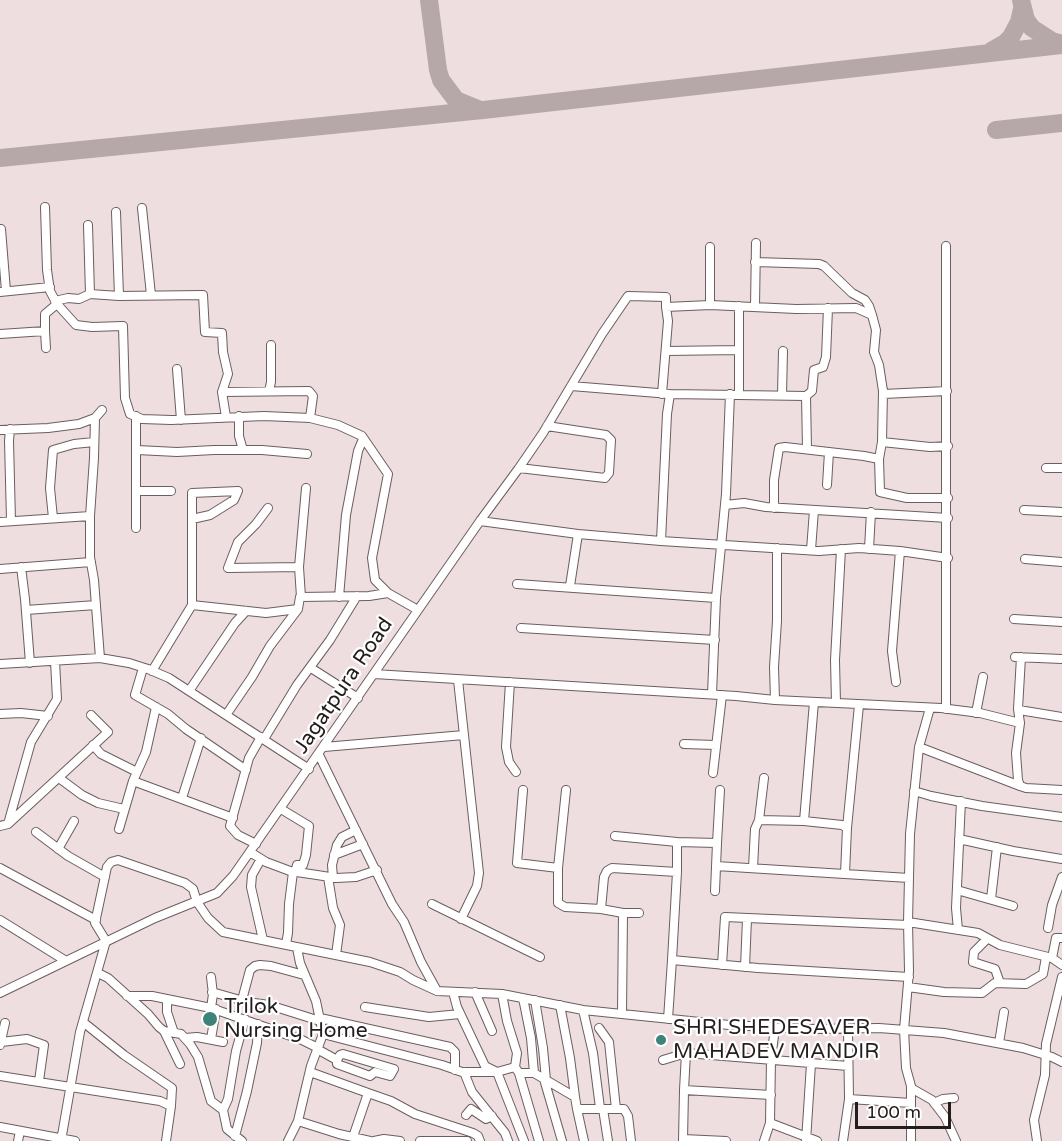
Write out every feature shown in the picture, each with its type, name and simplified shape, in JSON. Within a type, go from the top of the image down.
[{"type":"street","points":[[45,207],[50,287],[56,303],[76,325],[123,326],[125,398],[130,414],[142,419],[181,420],[239,416],[310,418],[338,424],[363,439],[388,474],[372,558],[375,580],[388,593],[418,610]]},
{"type":"street","points":[[142,208],[151,295]]},
{"type":"street","points":[[116,212],[119,296]]},
{"type":"street","points":[[88,225],[90,294]]},
{"type":"street","points":[[1,229],[3,292],[50,287]]},
{"type":"street","points":[[755,306],[756,243]]},
{"type":"street","points":[[946,246],[948,446],[946,709]]},
{"type":"street","points":[[710,247],[710,305]]},
{"type":"street","points":[[755,262],[819,264],[852,293],[867,302],[876,330],[874,352],[879,365],[883,394],[882,442],[879,459],[880,492],[907,498],[948,498]]},
{"type":"street","points":[[46,348],[45,314],[56,303],[68,298],[79,298],[90,294],[203,295],[205,332],[222,333],[228,374],[222,392],[226,417]]},
{"type":"street","name":"Jagatpura Road","points":[[0,993],[155,918],[216,893],[233,876],[519,468],[547,426],[602,333],[628,296],[666,297],[666,307]]},
{"type":"street","points":[[661,541],[667,414],[668,321],[666,307],[710,305],[856,308],[872,315]]},
{"type":"street","points":[[739,306],[739,394]]},
{"type":"street","points":[[571,386],[666,394],[806,396],[812,391],[814,370],[823,367],[826,357],[828,308]]},
{"type":"street","points":[[0,334],[45,331]]},
{"type":"street","points":[[269,391],[271,345]]},
{"type":"street","points":[[666,351],[740,350]]},
{"type":"street","points":[[782,395],[783,351]]},
{"type":"street","points":[[177,369],[181,420]]},
{"type":"street","points":[[222,392],[309,391],[313,396],[310,418]]},
{"type":"street","points":[[883,394],[947,391]]},
{"type":"street","points":[[712,694],[730,394]]},
{"type":"street","points":[[806,396],[807,449]]},
{"type":"street","points":[[0,430],[79,424],[95,418],[102,410]]},
{"type":"street","points":[[136,416],[136,528]]},
{"type":"street","points":[[239,416],[239,436],[243,450]]},
{"type":"street","points":[[95,418],[90,516],[91,562],[100,658]]},
{"type":"street","points":[[519,468],[605,478],[609,473],[610,440],[606,435],[547,426]]},
{"type":"street","points":[[10,429],[11,521]]},
{"type":"street","points":[[339,597],[352,475],[363,439]]},
{"type":"street","points":[[53,518],[50,488],[53,450],[94,442]]},
{"type":"street","points":[[882,442],[930,447],[948,446]]},
{"type":"street","points":[[774,508],[774,480],[779,448],[807,449],[879,459]]},
{"type":"street","points":[[137,450],[177,452],[243,450],[306,454]]},
{"type":"street","points":[[827,485],[829,452]]},
{"type":"street","points":[[1046,468],[1062,468]]},
{"type":"street","points":[[226,715],[270,646],[298,609],[301,597],[299,567],[306,488]]},
{"type":"street","points":[[136,491],[171,491]]},
{"type":"street","points":[[152,671],[192,605],[192,519],[192,493],[238,491],[234,500],[210,515],[192,519]]},
{"type":"street","points":[[725,505],[744,503],[774,508],[948,518]]},
{"type":"street","points":[[267,508],[256,524],[238,542],[228,568],[299,567]]},
{"type":"street","points":[[811,550],[814,510]]},
{"type":"street","points":[[1024,510],[1062,512]]},
{"type":"street","points":[[869,549],[871,512]]},
{"type":"street","points":[[0,522],[90,516]]},
{"type":"street","points":[[480,521],[578,534],[721,546],[811,550],[869,549],[948,558]]},
{"type":"street","points":[[570,586],[578,534]]},
{"type":"street","points":[[775,700],[777,548]]},
{"type":"street","points":[[836,703],[835,660],[841,549]]},
{"type":"street","points":[[896,682],[892,651],[900,551]]},
{"type":"street","points":[[1025,559],[1062,562]]},
{"type":"street","points":[[0,569],[91,562]]},
{"type":"street","points":[[21,567],[30,663]]},
{"type":"street","points":[[516,584],[716,598]]},
{"type":"street","points":[[301,597],[388,593]]},
{"type":"street","points":[[256,844],[238,835],[230,826],[249,758],[357,596]]},
{"type":"street","points":[[26,610],[96,605]]},
{"type":"street","points":[[192,605],[266,613],[298,609]]},
{"type":"street","points":[[189,691],[235,623],[246,611]]},
{"type":"street","points":[[1014,619],[1062,622]]},
{"type":"street","points":[[521,628],[715,640]]},
{"type":"street","points":[[1020,786],[1016,753],[1020,723],[1018,657],[1062,659]]},
{"type":"street","points":[[0,664],[100,658],[129,663],[169,678],[309,769]]},
{"type":"street","points":[[4,825],[31,742],[57,699],[55,661]]},
{"type":"street","points":[[143,668],[135,695],[168,714],[246,770]]},
{"type":"street","points":[[310,668],[358,698]]},
{"type":"street","points":[[374,674],[946,709],[1010,719],[1020,723]]},
{"type":"street","points":[[976,713],[983,677]]},
{"type":"street","points":[[458,680],[479,873],[477,886],[461,919]]},
{"type":"street","points":[[510,682],[506,747],[509,762],[516,772]]},
{"type":"street","points":[[713,773],[722,695]]},
{"type":"street","points":[[804,821],[814,702]]},
{"type":"street","points":[[845,874],[847,828],[859,705]]},
{"type":"street","points":[[119,829],[133,781],[146,752],[156,707]]},
{"type":"street","points":[[911,1141],[912,1088],[906,1068],[904,1030],[909,976],[910,834],[919,747],[930,708]]},
{"type":"street","points":[[1019,710],[1062,717]]},
{"type":"street","points":[[0,714],[21,712],[48,716]]},
{"type":"street","points":[[4,825],[108,732],[91,715]]},
{"type":"street","points":[[324,747],[464,735]]},
{"type":"street","points":[[182,798],[201,738]]},
{"type":"street","points":[[684,744],[716,745]]},
{"type":"street","points":[[93,745],[101,754],[137,772]]},
{"type":"street","points":[[919,747],[1020,786],[1062,790]]},
{"type":"street","points":[[319,755],[437,991]]},
{"type":"street","points":[[753,868],[755,829],[759,820],[764,777]]},
{"type":"street","points":[[59,778],[82,795],[98,803],[124,809]]},
{"type":"street","points":[[133,781],[233,818]]},
{"type":"street","points":[[523,790],[518,863],[558,868]]},
{"type":"street","points":[[566,790],[558,868],[558,903],[565,907],[639,913]]},
{"type":"street","points":[[715,891],[720,790]]},
{"type":"street","points":[[914,791],[931,796],[1062,817]]},
{"type":"street","points":[[958,930],[956,908],[961,801]]},
{"type":"street","points":[[281,809],[309,826],[303,865],[297,865],[294,872],[286,945]]},
{"type":"street","points":[[759,820],[804,821],[842,825],[847,828]]},
{"type":"street","points":[[58,849],[74,821]]},
{"type":"street","points":[[336,955],[340,925],[333,908],[332,865],[337,845],[342,837],[356,830]]},
{"type":"street","points":[[36,832],[58,849],[105,877]]},
{"type":"street","points":[[615,836],[717,843]]},
{"type":"street","points":[[960,839],[1062,858]]},
{"type":"street","points":[[668,1019],[677,842]]},
{"type":"street","points":[[334,855],[363,844]]},
{"type":"street","points":[[991,898],[997,847]]},
{"type":"street","points":[[250,852],[261,859],[294,872],[331,877],[356,877],[377,870]]},
{"type":"street","points":[[261,859],[252,875],[251,887],[263,940]]},
{"type":"street","points":[[61,1140],[84,1022],[106,942],[95,923],[105,877],[109,864],[114,861],[121,861],[185,883],[193,889],[197,902],[208,918],[223,932],[370,962],[400,972],[413,981],[437,991],[502,993],[586,1010],[668,1019],[775,1028],[904,1030],[944,1034],[999,1043],[1045,1054],[1062,1062]]},
{"type":"street","points":[[716,866],[909,878]]},
{"type":"street","points":[[0,868],[96,920]]},
{"type":"street","points":[[602,909],[604,877],[612,868],[677,872]]},
{"type":"street","points":[[1048,928],[1052,905],[1062,877]]},
{"type":"street","points":[[957,890],[1013,906]]},
{"type":"street","points":[[432,904],[540,957]]},
{"type":"street","points":[[618,1014],[623,913]]},
{"type":"street","points":[[722,965],[725,917],[908,924],[958,930],[978,933],[1008,948],[1049,957],[1062,965]]},
{"type":"street","points":[[745,967],[747,919]]},
{"type":"street","points":[[0,920],[66,961]]},
{"type":"street","points":[[908,987],[944,992],[982,993],[995,983],[1026,984],[1043,974],[1056,938],[1062,938]]},
{"type":"street","points":[[987,939],[974,952],[973,962],[995,969],[1000,983]]},
{"type":"street","points":[[288,1141],[298,1121],[310,1072],[323,1034],[312,990],[304,975],[297,948]]},
{"type":"street","points":[[672,960],[745,967],[909,976]]},
{"type":"street","points":[[242,1000],[250,970],[255,966],[271,966],[304,975]]},
{"type":"street","points":[[98,973],[108,978],[164,1031],[180,1064]]},
{"type":"street","points":[[1037,1141],[1034,1120],[1045,1075],[1045,1054],[1062,976]]},
{"type":"street","points":[[211,977],[214,1009],[211,1040]]},
{"type":"street","points":[[213,992],[320,1019],[450,1047],[455,1052],[455,1070]]},
{"type":"street","points":[[453,992],[460,1014],[485,1066],[497,1072],[524,1141]]},
{"type":"street","points":[[475,992],[492,1031]]},
{"type":"street","points":[[502,993],[507,1021],[517,1053],[517,1070],[539,1141]]},
{"type":"street","points":[[127,996],[152,996],[214,1009],[245,1019],[318,1049],[337,1060],[337,1064],[370,1076],[375,1072],[390,1076],[394,1071],[393,1068],[343,1054],[337,1060]]},
{"type":"street","points":[[523,998],[531,1038],[534,1073]]},
{"type":"street","points":[[167,999],[167,1012],[174,1033]]},
{"type":"street","points":[[535,1000],[543,1048],[545,1080],[562,1141]]},
{"type":"street","points":[[560,1005],[584,1141]]},
{"type":"street","points":[[365,1007],[429,1017],[460,1014]]},
{"type":"street","points":[[586,1010],[608,1141]]},
{"type":"street","points":[[999,1043],[1004,1012]]},
{"type":"street","points":[[242,1141],[227,1129],[223,1110],[228,1099],[236,1051],[245,1019]]},
{"type":"street","points":[[84,1022],[124,1056],[172,1088],[166,1141]]},
{"type":"street","points":[[5,1023],[0,1045],[27,1039],[44,1046],[39,1081]]},
{"type":"street","points":[[235,1136],[257,1043],[258,1024]]},
{"type":"street","points":[[599,1028],[609,1042],[616,1109]]},
{"type":"street","points":[[764,1141],[770,1123],[771,1059],[775,1028]]},
{"type":"street","points":[[843,1141],[849,1099],[848,1029]]},
{"type":"street","points":[[164,1031],[181,1034],[184,1038],[198,1057],[211,1101],[223,1110]]},
{"type":"street","points":[[323,1034],[464,1072],[517,1070],[534,1073],[575,1097]]},
{"type":"street","points":[[184,1038],[223,1042]]},
{"type":"street","points":[[663,1060],[686,1053],[848,1066]]},
{"type":"street","points":[[686,1053],[683,1140],[726,1141]]},
{"type":"street","points":[[806,1139],[811,1064]]},
{"type":"street","points":[[310,1072],[391,1101],[416,1114],[473,1133],[480,1141]]},
{"type":"street","points":[[464,1072],[472,1092],[505,1133],[508,1141]]},
{"type":"street","points":[[0,1076],[160,1101],[171,1106]]},
{"type":"street","points":[[912,1088],[934,1103],[945,1117],[956,1141]]},
{"type":"street","points":[[684,1090],[771,1095]]},
{"type":"street","points":[[353,1137],[368,1093]]},
{"type":"street","points":[[934,1103],[954,1098]]},
{"type":"street","points":[[849,1099],[912,1103]]},
{"type":"street","points":[[466,1115],[471,1109],[486,1119],[492,1116]]},
{"type":"street","points":[[577,1109],[624,1109],[628,1116],[631,1141]]},
{"type":"street","points":[[298,1121],[372,1141],[384,1139],[400,1141]]},
{"type":"street","points":[[770,1123],[806,1139],[817,1141]]},
{"type":"street","points":[[0,1127],[75,1141]]},
{"type":"street","points":[[18,1141],[20,1131]]},
{"type":"street","points":[[420,1141],[467,1141]]},
{"type":"taxiway","points":[[429,0],[441,80],[456,100],[478,109]]},
{"type":"taxiway","points":[[1021,0],[1026,20],[1032,28],[1052,41],[1062,44]]},
{"type":"taxiway","points":[[991,51],[1011,37],[1019,22],[1022,9]]},
{"type":"taxiway","points":[[0,158],[483,110],[1062,45]]},
{"type":"taxiway","points":[[996,130],[1062,123]]},
{"type":"place","name":"Trilok Nursing Home","points":[[210,1019]]},
{"type":"place","name":"SHRI SHEDESAVER MAHADEV MANDIR","points":[[661,1040]]}]
